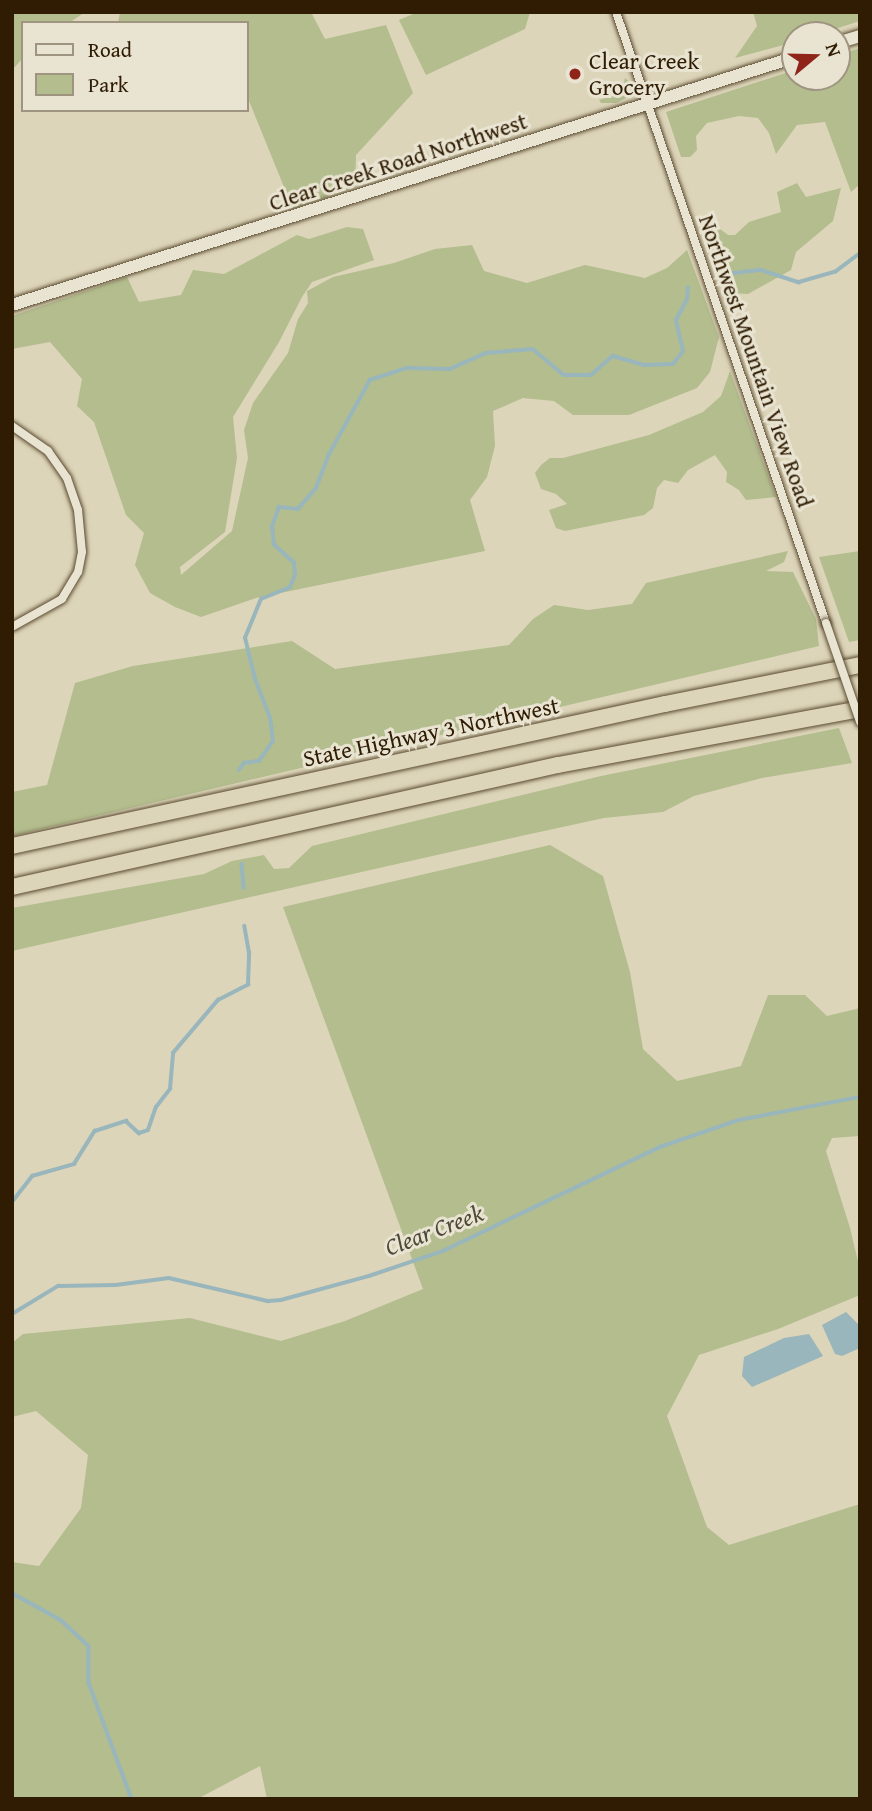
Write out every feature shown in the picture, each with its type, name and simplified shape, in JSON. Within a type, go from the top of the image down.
[{"type":"highway","name":"State Highway 3 Northwest","points":[[12,846],[665,704],[860,665]]},
{"type":"highway","points":[[12,887],[558,765],[860,709]]},
{"type":"main road","name":"Clear Creek Road Northwest","points":[[12,305],[781,61]]},
{"type":"street","name":"Northwest Mountain View Road","points":[[616,12],[860,722]]},
{"type":"street","points":[[12,426],[48,452],[67,478],[78,510],[82,552],[78,572],[62,599],[12,627]]},
{"type":"green space","points":[[12,12],[85,12],[72,21],[21,21],[21,60],[12,70]]},
{"type":"green space","points":[[120,12],[311,12],[325,39],[386,25],[413,93],[356,155],[355,187],[293,209],[248,98],[248,21],[118,21]]},
{"type":"green space","points":[[418,12],[530,12],[525,29],[426,75],[399,20]]},
{"type":"green space","points":[[753,12],[860,12],[860,21],[851,24],[851,21],[781,21],[781,46],[735,58],[757,26]]},
{"type":"green space","points":[[860,48],[860,184],[851,192],[825,122],[797,125],[776,154],[769,133],[758,118],[739,116],[707,123],[696,136],[697,150],[690,157],[681,157],[666,112],[781,75],[781,91],[851,91],[851,51]]},
{"type":"green space","points":[[625,78],[632,84],[632,95],[616,103],[601,103],[599,100],[622,93]]},
{"type":"green space","points":[[797,183],[806,197],[841,188],[833,221],[796,252],[791,270],[748,294],[730,293],[717,269],[700,220],[707,219],[728,235],[735,235],[749,222],[781,212],[777,192]]},
{"type":"green space","points":[[347,227],[363,229],[374,260],[312,282],[302,297],[279,342],[233,417],[237,458],[225,532],[180,567],[181,575],[232,531],[248,458],[244,430],[253,403],[288,353],[298,319],[308,303],[307,291],[333,277],[394,263],[435,249],[472,245],[484,271],[527,283],[585,265],[645,278],[667,268],[687,250],[719,337],[710,372],[697,388],[629,415],[573,415],[554,401],[523,398],[493,411],[495,446],[487,477],[470,500],[485,551],[256,598],[201,617],[175,607],[150,593],[135,565],[144,533],[126,515],[94,422],[77,406],[82,379],[50,342],[12,349],[12,316],[127,277],[139,302],[181,295],[193,270],[224,274],[297,235],[309,239]]},
{"type":"green space","points":[[730,371],[776,497],[746,500],[739,490],[726,482],[727,472],[715,455],[688,470],[678,483],[664,480],[657,488],[653,508],[644,515],[565,531],[556,528],[549,510],[567,504],[556,494],[541,489],[535,473],[541,465],[550,458],[563,458],[649,435],[703,412],[721,396]]},
{"type":"green space","points":[[788,551],[784,562],[766,571],[793,572],[816,619],[819,646],[12,836],[12,792],[47,785],[75,683],[133,666],[292,641],[335,669],[509,645],[533,619],[554,605],[588,610],[632,604],[646,583]]},
{"type":"green space","points":[[860,551],[860,640],[849,642],[819,557]]},
{"type":"green space","points":[[839,728],[852,763],[762,778],[694,796],[663,812],[604,818],[12,951],[12,908],[204,874],[232,861],[264,855],[274,869],[289,868],[312,846],[601,776]]},
{"type":"green space","points":[[550,845],[603,876],[630,972],[643,1049],[677,1081],[741,1066],[768,995],[805,995],[827,1016],[860,1008],[860,1136],[832,1138],[826,1151],[860,1270],[860,1295],[778,1329],[699,1355],[667,1416],[707,1527],[729,1545],[860,1504],[860,1799],[267,1799],[260,1766],[197,1799],[12,1799],[12,1562],[39,1566],[81,1508],[88,1455],[36,1411],[12,1417],[12,1343],[23,1334],[190,1318],[281,1341],[345,1321],[423,1289],[283,907]]},
{"type":"water","points":[[846,1312],[858,1324],[860,1348],[842,1356],[835,1354],[822,1325]]},
{"type":"water","points":[[809,1334],[823,1356],[752,1387],[742,1376],[744,1357],[784,1338]]},
{"type":"waterway","points":[[726,274],[761,270],[799,282],[835,272],[860,253]]},
{"type":"waterway","points":[[239,770],[244,763],[259,761],[273,741],[270,718],[255,679],[245,638],[261,599],[290,587],[295,575],[294,563],[274,545],[272,527],[279,507],[298,509],[316,488],[328,456],[370,380],[408,368],[450,369],[486,353],[533,349],[564,375],[591,375],[613,356],[645,365],[673,364],[683,351],[676,320],[687,299],[688,288]]},
{"type":"waterway","points":[[242,864],[244,888]]},
{"type":"waterway","points":[[12,1202],[32,1176],[74,1164],[95,1131],[126,1121],[139,1133],[148,1130],[156,1107],[170,1089],[173,1053],[218,1000],[248,985],[249,953],[244,926]]},
{"type":"waterway","name":"Clear Creek","points":[[12,1314],[58,1286],[116,1285],[169,1278],[268,1301],[281,1300],[369,1276],[443,1251],[660,1147],[739,1120],[860,1097]]},
{"type":"waterway","points":[[12,1593],[61,1620],[89,1646],[89,1683],[132,1799]]},
{"type":"place","name":"Clear Creek Grocery","points":[[575,74]]}]
